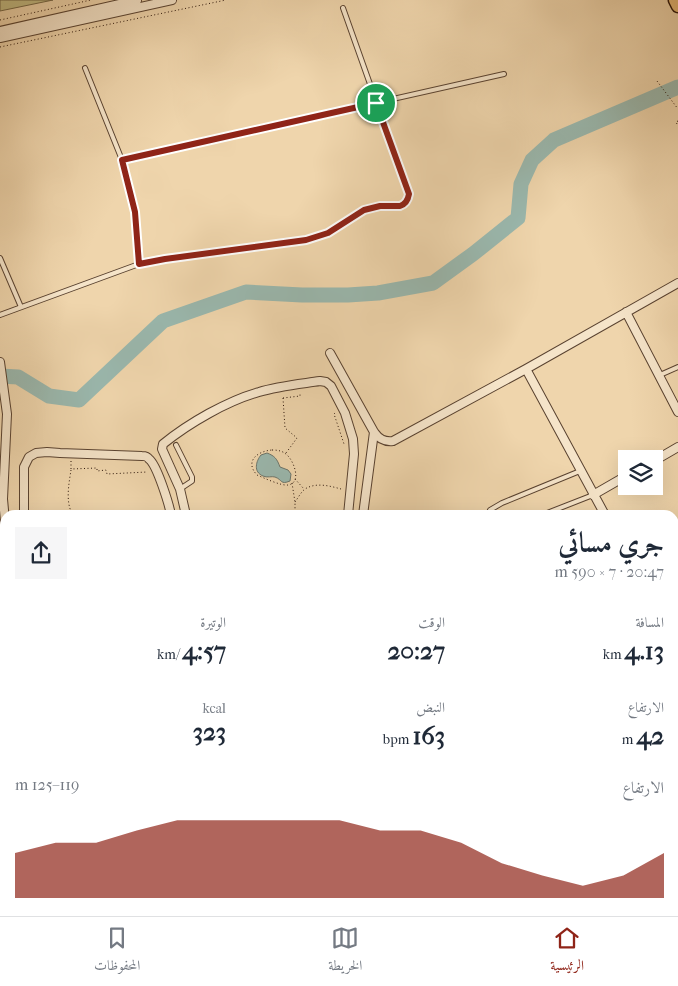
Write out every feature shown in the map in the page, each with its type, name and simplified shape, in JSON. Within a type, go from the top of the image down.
[{"type":"main road","points":[[675,0],[678,6]]},
{"type":"street","points":[[0,31],[138,0]]},
{"type":"street","points":[[0,38],[172,0]]},
{"type":"street","points":[[330,353],[374,432],[385,441],[393,441],[526,370],[678,283]]},
{"type":"street","points":[[626,312],[678,412]]},
{"type":"street","points":[[0,362],[7,414],[4,510]]},
{"type":"street","points":[[526,370],[601,510]]},
{"type":"street","points":[[185,510],[180,489],[162,449],[163,444],[194,422],[234,401],[260,391],[320,381],[326,382],[331,386],[345,413],[353,439],[354,454],[348,510]]},
{"type":"street","points":[[364,510],[374,432]]},
{"type":"street","points":[[663,456],[678,447]]},
{"type":"street","points":[[24,510],[24,467],[29,457],[40,452],[148,457],[152,462],[170,510]]},
{"type":"street","points":[[593,494],[618,480]]},
{"type":"lane","points":[[0,314],[139,264],[306,240],[328,233],[364,210],[380,206],[403,205],[407,201],[409,194],[343,8]]},
{"type":"lane","points":[[85,68],[122,160],[135,212],[139,264]]},
{"type":"lane","points":[[122,160],[504,74]]},
{"type":"lane","points":[[0,258],[21,307]]},
{"type":"lane","points":[[659,376],[678,366]]},
{"type":"lane","points":[[176,445],[192,477],[192,481],[180,489]]},
{"type":"lane","points":[[490,510],[502,503],[580,471]]},
{"type":"lane","points":[[554,510],[593,494]]},
{"type":"path","points":[[0,20],[91,0]]},
{"type":"path","points":[[0,47],[226,0]]},
{"type":"path","points":[[657,81],[678,109]]},
{"type":"path","points":[[678,121],[676,122],[678,126]]},
{"type":"path","points":[[283,387],[286,428],[297,438],[286,454]]},
{"type":"path","points":[[284,398],[300,396],[300,390]]},
{"type":"path","points":[[339,411],[334,414],[346,450]]},
{"type":"path","points":[[277,450],[286,454],[293,462],[296,474],[292,483],[284,485],[257,475],[252,470],[253,460],[263,451],[277,450]]},
{"type":"path","points":[[70,510],[71,454]]},
{"type":"path","points":[[71,469],[97,468],[97,471],[106,470],[107,474],[145,472],[148,474]]},
{"type":"path","points":[[295,479],[305,490]]},
{"type":"path","points":[[292,483],[295,510]]},
{"type":"path","points":[[295,502],[305,490],[315,485],[326,485],[350,491]]},
{"type":"shaded area","points":[[0,0],[53,0],[0,11]]},
{"type":"water","points":[[267,453],[275,458],[280,467],[288,470],[291,474],[290,481],[283,482],[275,477],[265,477],[258,472],[256,466],[258,460],[261,455]]},
{"type":"waterway","points":[[0,376],[18,377],[49,396],[79,400],[163,321],[246,292],[348,295],[378,293],[433,283],[518,218],[521,184],[532,160],[554,140],[678,87]]},
{"type":"route","points":[[376,103],[409,194],[406,203],[400,206],[380,206],[364,210],[349,218],[336,229],[306,240],[139,264],[135,212],[122,160],[376,103]]}]
